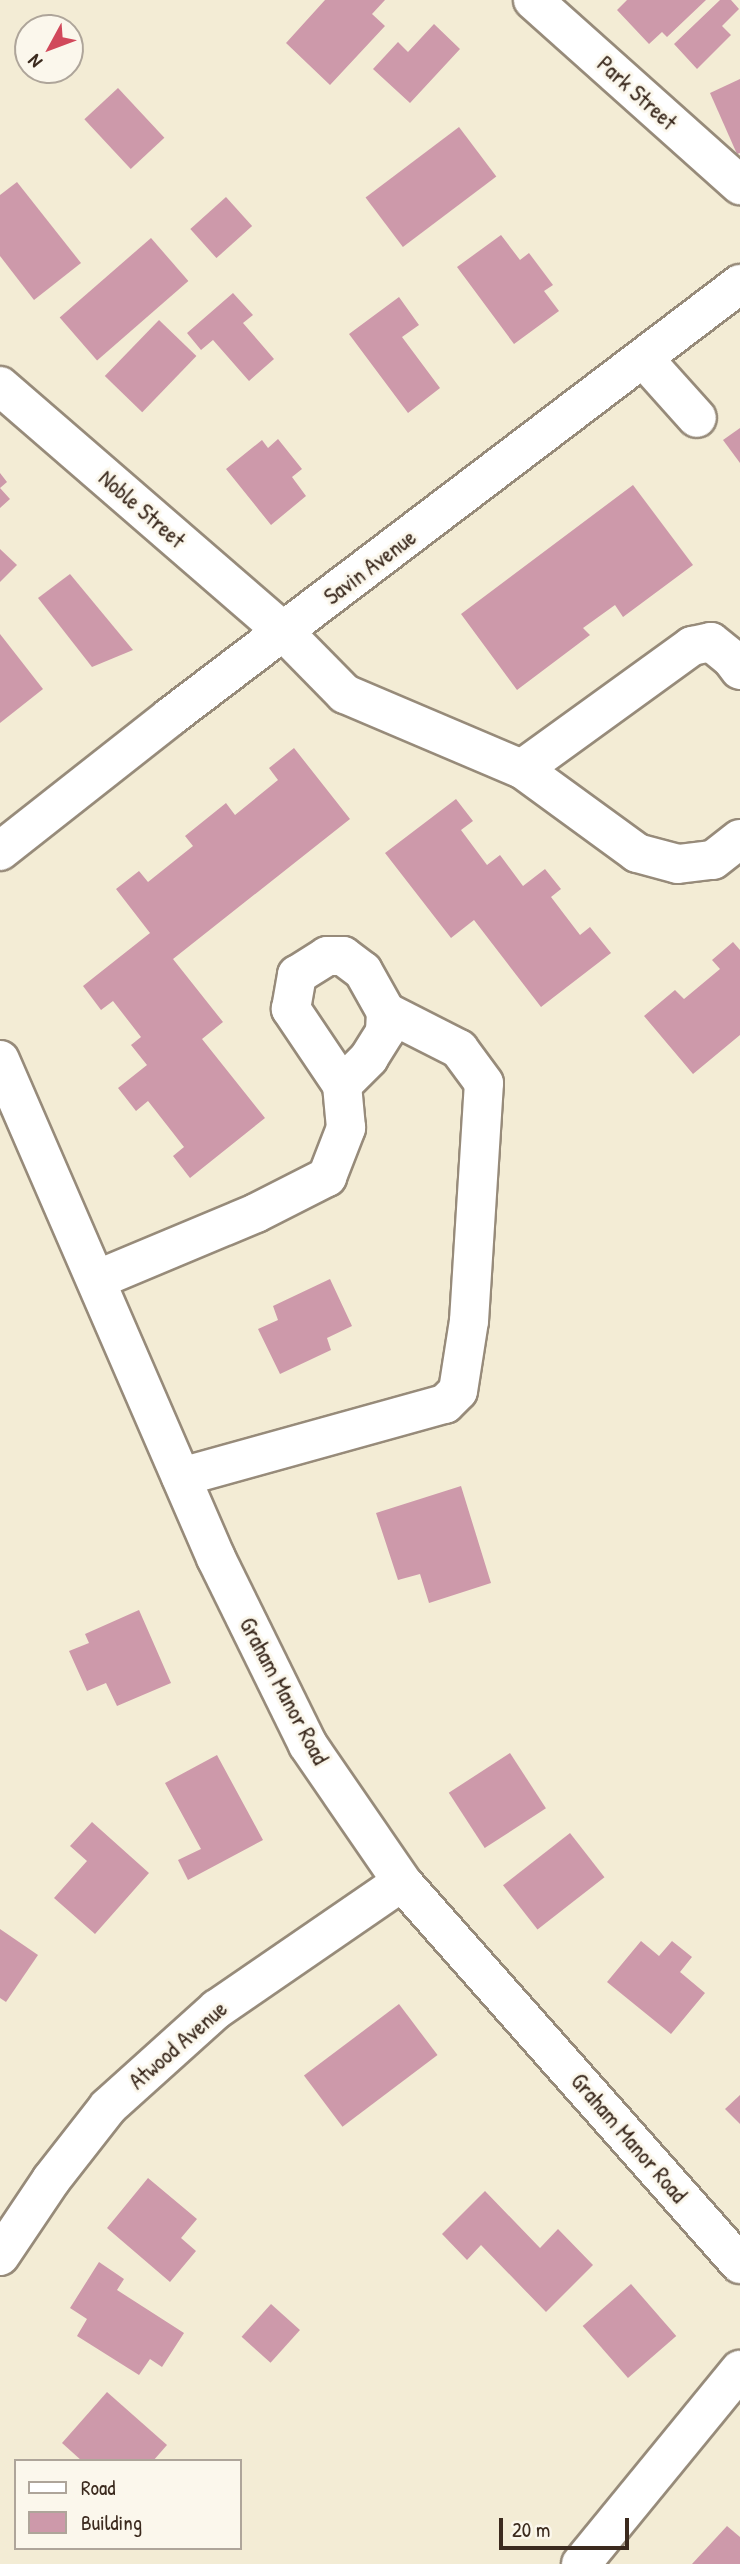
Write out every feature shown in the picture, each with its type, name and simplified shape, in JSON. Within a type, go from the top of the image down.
[{"type":"street","name":"Park Street","points":[[533,0],[740,185]]},
{"type":"street","name":"Savin Avenue","points":[[0,851],[740,284]]},
{"type":"street","points":[[644,359],[697,418]]},
{"type":"street","name":"Noble Street","points":[[0,386],[284,632],[345,694],[522,769],[637,853],[678,864],[713,860],[740,839]]},
{"type":"street","points":[[522,769],[692,646],[711,642],[731,658],[740,670]]},
{"type":"street","points":[[96,1280],[256,1213],[327,1177],[346,1128],[342,1085],[291,1009],[297,975],[327,956],[343,956],[363,971],[386,1012],[385,1032],[369,1058],[342,1085]]},
{"type":"street","points":[[181,1477],[445,1404],[457,1391],[469,1321],[484,1083],[459,1049],[386,1012]]},
{"type":"street","name":"Graham Manor Road","points":[[0,1060],[216,1558],[308,1745],[402,1882],[740,2264]]},
{"type":"street","name":"Atwood Avenue","points":[[0,2256],[51,2180],[108,2107],[216,2009],[402,1882]]},
{"type":"street","points":[[580,2564],[740,2370]]},
{"type":"building","points":[[325,0],[385,0],[372,14],[385,26],[330,85],[286,43]]},
{"type":"building","points":[[627,0],[706,0],[667,37],[662,32],[649,44],[617,10]]},
{"type":"building","points":[[720,0],[731,0],[739,9],[722,26],[731,35],[697,69],[674,44]]},
{"type":"building","points":[[434,24],[460,49],[410,103],[373,69],[398,42],[408,52]]},
{"type":"building","points":[[740,79],[740,153],[737,154],[710,93]]},
{"type":"building","points":[[118,88],[164,138],[131,169],[84,119]]},
{"type":"building","points":[[459,127],[496,177],[403,247],[366,197]]},
{"type":"building","points":[[17,182],[81,263],[34,300],[0,256],[0,195]]},
{"type":"building","points":[[226,197],[252,226],[216,258],[190,229]]},
{"type":"building","points":[[501,235],[520,260],[529,253],[553,285],[544,291],[559,311],[514,344],[457,267]]},
{"type":"building","points":[[151,238],[188,281],[97,360],[60,317]]},
{"type":"building","points":[[233,293],[253,315],[243,323],[274,359],[249,381],[213,340],[201,350],[187,333]]},
{"type":"building","points":[[399,297],[419,325],[402,337],[440,388],[408,413],[349,334]]},
{"type":"building","points":[[159,320],[196,356],[142,412],[105,376]]},
{"type":"building","points":[[740,428],[740,463],[723,440]]},
{"type":"building","points":[[278,439],[302,469],[292,477],[306,496],[271,525],[226,469],[262,440],[268,448]]},
{"type":"building","points":[[0,473],[7,482],[0,488]]},
{"type":"building","points":[[633,485],[693,565],[623,617],[615,605],[583,628],[590,635],[517,690],[461,614]]},
{"type":"building","points":[[0,488],[10,499],[0,508]]},
{"type":"building","points":[[0,549],[17,565],[0,582]]},
{"type":"building","points":[[70,574],[133,650],[92,667],[38,598]]},
{"type":"building","points":[[0,634],[43,689],[0,723]]},
{"type":"building","points":[[294,748],[350,819],[173,959],[223,1022],[202,1039],[265,1118],[190,1178],[173,1156],[184,1147],[148,1101],[136,1111],[118,1088],[147,1065],[131,1045],[141,1037],[113,1001],[101,1010],[83,986],[150,933],[116,889],[139,871],[148,882],[193,846],[185,836],[226,803],[235,815],[278,780],[269,768]]},
{"type":"building","points":[[456,799],[473,821],[461,830],[487,865],[500,855],[523,886],[545,869],[561,889],[551,897],[580,935],[590,927],[611,953],[541,1007],[474,920],[451,938],[385,853]]},
{"type":"building","points":[[733,942],[740,950],[740,1035],[693,1074],[644,1016],[675,990],[684,999],[720,969],[712,960]]},
{"type":"building","points":[[330,1279],[352,1326],[327,1338],[331,1350],[280,1374],[258,1329],[278,1320],[273,1306]]},
{"type":"building","points":[[461,1486],[491,1583],[429,1603],[420,1574],[398,1580],[376,1513]]},
{"type":"building","points":[[139,1610],[171,1683],[117,1706],[106,1683],[87,1691],[69,1651],[89,1643],[85,1634]]},
{"type":"building","points":[[510,1753],[546,1808],[485,1848],[449,1793]]},
{"type":"building","points":[[217,1755],[263,1840],[188,1880],[178,1860],[201,1849],[165,1783]]},
{"type":"building","points":[[92,1822],[149,1873],[95,1934],[54,1898],[87,1861],[70,1846]]},
{"type":"building","points":[[570,1833],[604,1877],[537,1929],[503,1885]]},
{"type":"building","points":[[0,1929],[38,1955],[6,2002],[0,1998]]},
{"type":"building","points":[[641,1941],[659,1956],[672,1941],[692,1957],[680,1972],[705,1993],[671,2034],[607,1982]]},
{"type":"building","points":[[399,2004],[438,2055],[342,2127],[304,2076]]},
{"type":"building","points":[[740,2095],[740,2124],[725,2109]]},
{"type":"building","points":[[148,2178],[197,2219],[181,2238],[196,2251],[170,2282],[107,2228]]},
{"type":"building","points":[[485,2191],[540,2248],[558,2229],[593,2265],[546,2312],[481,2245],[467,2260],[442,2234]]},
{"type":"building","points":[[99,2262],[124,2279],[117,2290],[184,2333],[162,2367],[150,2359],[139,2375],[77,2336],[87,2319],[70,2308]]},
{"type":"building","points":[[631,2284],[676,2336],[628,2378],[583,2326]]},
{"type":"building","points":[[271,2304],[300,2330],[271,2363],[242,2337]]},
{"type":"building","points":[[107,2392],[167,2445],[155,2459],[80,2459],[62,2443]]},
{"type":"building","points":[[727,2526],[740,2537],[740,2564],[692,2564]]}]
